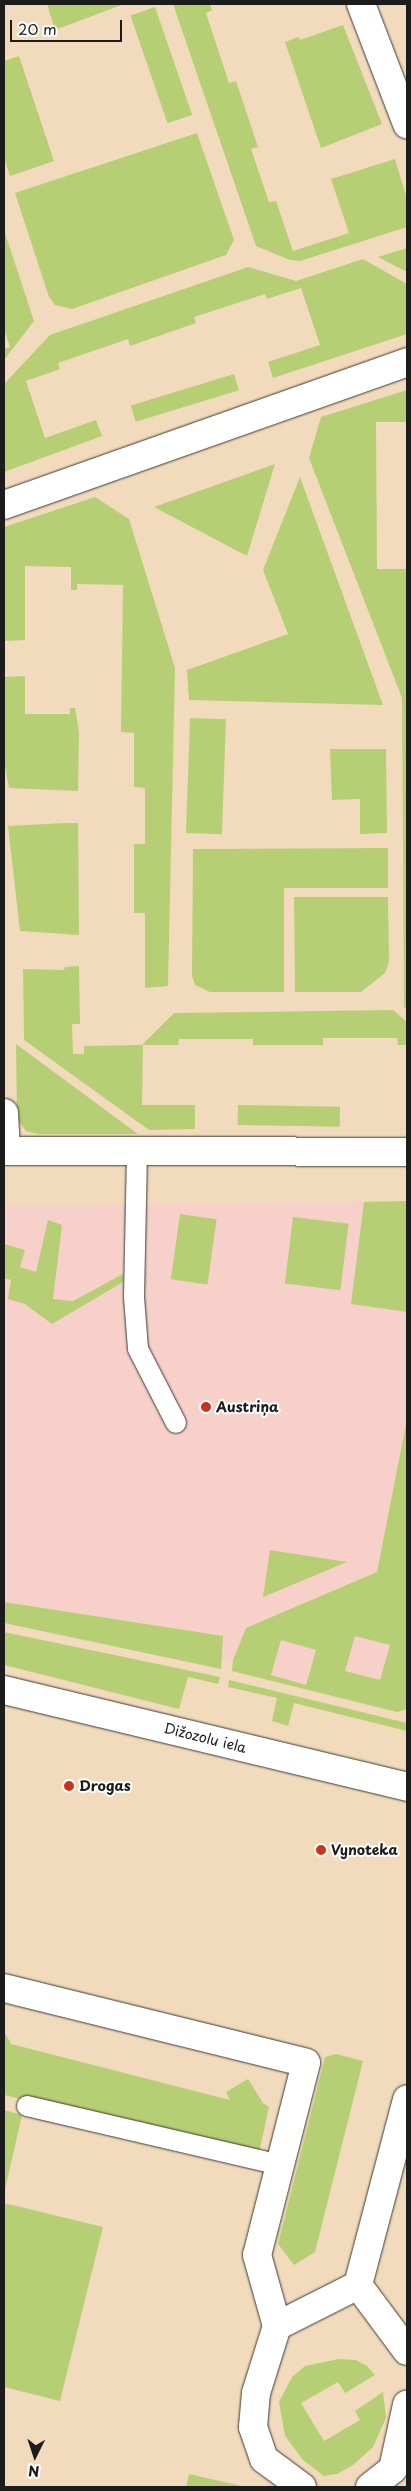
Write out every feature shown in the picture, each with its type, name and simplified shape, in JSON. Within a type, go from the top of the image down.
[{"type":"street","points":[[361,4],[407,124]]},
{"type":"street","points":[[4,505],[407,362]]},
{"type":"street","points":[[4,1114],[5,1151],[137,1153],[407,1152]]},
{"type":"street","name":"Dižozolu iela","points":[[4,1690],[407,1787]]},
{"type":"street","points":[[4,1988],[306,2064],[257,2255],[277,2326],[256,2394],[253,2427],[264,2460],[302,2487]]},
{"type":"street","points":[[277,2326],[358,2286],[407,2099]]},
{"type":"street","points":[[358,2286],[407,2350]]},
{"type":"street","points":[[370,2487],[394,2469],[407,2405]]},
{"type":"lane","points":[[137,1153],[134,1297],[138,1349],[176,1423]]},
{"type":"lane","points":[[27,2106],[280,2166]]},
{"type":"shaded area","name":"Austriņa","points":[[407,1201],[407,1688],[313,1662],[306,1685],[271,1675],[273,1669],[4,1608],[4,1206]]},
{"type":"green space","points":[[47,4],[124,4],[55,30]]},
{"type":"green space","points":[[173,4],[210,4],[212,10],[206,13],[229,83],[236,81],[258,147],[251,149],[269,202],[276,201],[293,251],[349,233],[331,179],[395,159],[407,199],[407,227],[300,261],[290,260],[256,246]]},
{"type":"green space","points":[[155,7],[192,115],[168,123],[130,15]]},
{"type":"green space","points":[[343,25],[382,124],[321,148],[285,42],[299,37],[300,40]]},
{"type":"green space","points":[[19,56],[54,161],[10,176],[4,158],[4,61]]},
{"type":"green space","points":[[197,133],[234,240],[226,255],[72,309],[55,305],[49,297],[15,193]]},
{"type":"green space","points":[[4,230],[34,321],[4,360],[4,349],[10,347],[4,329]]},
{"type":"green space","points":[[407,248],[407,272],[378,257]]},
{"type":"green space","points":[[363,259],[407,284],[407,334],[273,378],[268,362],[320,345],[301,288],[267,299],[265,294],[194,317],[196,323],[130,346],[128,339],[58,363],[60,369],[26,381],[45,438],[96,420],[102,436],[4,472],[4,384],[50,335],[248,267],[296,281]]},
{"type":"green space","points":[[234,374],[239,390],[136,422],[131,406]]},
{"type":"green space","points":[[407,390],[407,422],[376,422],[377,569],[407,569],[407,1009],[404,1007],[402,698],[309,458],[321,417]]},
{"type":"green space","points":[[275,464],[247,556],[154,507]]},
{"type":"green space","points":[[300,477],[383,705],[189,700],[187,670],[288,634],[263,570]]},
{"type":"green space","points":[[95,497],[129,519],[175,668],[168,986],[145,988],[145,913],[134,913],[134,844],[145,844],[145,788],[134,787],[134,733],[121,732],[123,585],[77,584],[77,590],[71,590],[71,567],[25,566],[25,640],[4,641],[4,527]]},
{"type":"green space","points":[[25,676],[25,714],[70,714],[70,708],[75,708],[79,732],[78,791],[9,788],[4,762],[4,677]]},
{"type":"green space","points":[[190,718],[226,719],[222,834],[186,833]]},
{"type":"green space","points":[[330,749],[386,749],[387,833],[360,834],[360,799],[332,800]]},
{"type":"green space","points":[[78,823],[79,935],[20,931],[8,826]]},
{"type":"green space","points":[[388,848],[388,888],[284,888],[284,992],[210,992],[195,985],[192,976],[193,849]]},
{"type":"green space","points":[[294,897],[388,897],[389,962],[385,973],[361,992],[295,992]]},
{"type":"green space","points":[[79,966],[80,1024],[72,1024],[73,1054],[84,1054],[84,1046],[142,1045],[174,1013],[393,1010],[407,1022],[407,1045],[398,1045],[397,1038],[323,1038],[323,1045],[253,1045],[253,1039],[179,1039],[178,1045],[143,1045],[142,1105],[195,1105],[195,1129],[149,1130],[24,1040],[23,969],[64,970],[65,967]]},
{"type":"green space","points":[[16,1044],[138,1134],[38,1134],[26,1131],[17,1119]]},
{"type":"green space","points":[[238,1105],[340,1107],[340,1127],[238,1125]]},
{"type":"green space","points":[[407,1201],[407,1312],[351,1304],[364,1202]]},
{"type":"green space","points":[[180,1214],[217,1219],[207,1285],[171,1279]]},
{"type":"green space","points":[[293,1217],[349,1224],[340,1290],[285,1284]]},
{"type":"green space","points":[[48,1220],[62,1225],[53,1299],[73,1301],[123,1274],[123,1282],[52,1324],[25,1304],[8,1299],[11,1280],[4,1278],[4,1244],[25,1250],[20,1267],[36,1272]]},
{"type":"green space","points":[[407,1419],[407,1709],[397,1712],[232,1671],[233,1660],[246,1628],[377,1572]],"holes":[[[355,1636],[390,1645],[380,1680],[345,1671]],[[281,1640],[316,1650],[306,1685],[271,1675]]]},
{"type":"green space","points":[[270,1550],[347,1562],[263,1597]]},
{"type":"green space","points":[[4,1602],[223,1636],[221,1669],[4,1623]]},
{"type":"green space","points":[[4,1632],[220,1677],[218,1684],[188,1677],[179,1709],[4,1665]]},
{"type":"green space","points":[[229,1680],[407,1723],[407,1731],[294,1703],[288,1726],[272,1721],[277,1698],[228,1687]]},
{"type":"green space","points":[[4,2031],[11,2044],[230,2100],[226,2092],[248,2079],[263,2103],[269,2107],[259,2153],[251,2155],[4,2095]]},
{"type":"green space","points":[[336,2054],[363,2061],[315,2252],[294,2265],[278,2244],[325,2057]]},
{"type":"green space","points":[[4,2110],[22,2115],[4,2194]]},
{"type":"green space","points":[[4,2203],[103,2227],[60,2401],[4,2387]]},
{"type":"green space","points":[[339,2359],[356,2360],[367,2366],[375,2375],[345,2393],[338,2382],[301,2403],[324,2441],[360,2420],[355,2411],[383,2392],[386,2418],[373,2447],[353,2465],[337,2474],[324,2476],[303,2460],[285,2436],[279,2402],[292,2377],[305,2366]]},
{"type":"green space","points":[[189,2474],[246,2487],[186,2487]]},
{"type":"place","name":"Austriņa","points":[[206,1407]]},
{"type":"place","name":"Drogas","points":[[69,1786]]},
{"type":"place","name":"Vynoteka","points":[[321,1850]]}]
